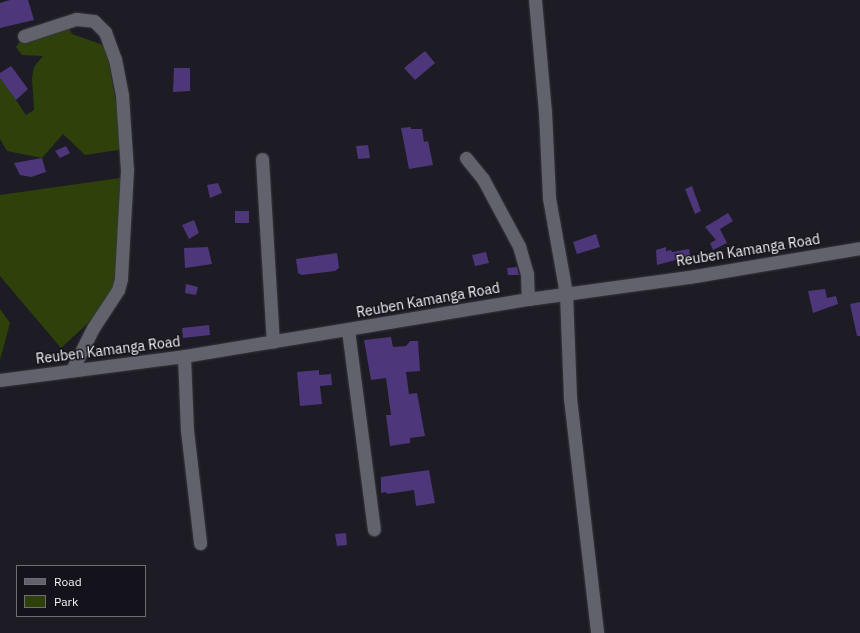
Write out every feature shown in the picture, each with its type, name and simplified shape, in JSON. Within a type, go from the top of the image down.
[{"type":"street","points":[[535,0],[545,112],[549,198],[566,293],[570,398],[597,633]]},
{"type":"street","points":[[24,36],[76,19],[94,21],[105,32],[115,59],[122,95],[127,170],[121,279],[118,290],[93,328],[72,370]]},
{"type":"street","points":[[466,158],[483,179],[519,246],[528,274],[528,299]]},
{"type":"street","points":[[262,159],[273,342]]},
{"type":"street","name":"Reuben Kamanga Road","points":[[0,380],[184,356],[528,299],[689,277],[860,248]]},
{"type":"street","points":[[348,330],[374,529]]},
{"type":"street","points":[[184,356],[187,430],[200,543]]},
{"type":"green space","points":[[68,26],[72,34],[106,46],[124,149],[85,155],[63,134],[42,158],[7,151],[0,139],[0,77],[26,115],[34,110],[32,78],[34,67],[43,56],[22,55],[16,47],[24,36]]},
{"type":"green space","points":[[127,177],[116,287],[101,311],[61,348],[0,276],[0,195]]},
{"type":"green space","points":[[0,309],[10,323],[0,360]]},
{"type":"building","points":[[10,0],[28,0],[34,20],[0,28],[0,3]]},
{"type":"building","points":[[425,51],[435,63],[415,80],[404,68]]},
{"type":"building","points":[[11,66],[28,89],[16,100],[0,78],[0,73]]},
{"type":"building","points":[[174,68],[190,68],[190,91],[173,92]]},
{"type":"building","points":[[411,127],[411,129],[422,129],[424,142],[428,141],[433,165],[409,169],[401,128]]},
{"type":"building","points":[[368,145],[370,158],[358,159],[356,146]]},
{"type":"building","points":[[66,146],[70,153],[60,158],[55,151]]},
{"type":"building","points":[[42,158],[46,172],[31,177],[20,175],[14,163]]},
{"type":"building","points":[[218,183],[222,193],[210,198],[207,185]]},
{"type":"building","points":[[692,186],[701,211],[695,214],[685,189]]},
{"type":"building","points":[[235,211],[249,211],[249,223],[235,223]]},
{"type":"building","points":[[728,213],[733,221],[720,229],[727,243],[713,250],[710,243],[716,240],[705,227]]},
{"type":"building","points":[[194,220],[199,233],[189,239],[182,225]]},
{"type":"building","points":[[596,234],[600,247],[577,254],[573,242]]},
{"type":"building","points":[[208,247],[212,264],[185,268],[184,248]]},
{"type":"building","points":[[666,247],[666,251],[671,250],[672,252],[689,249],[690,256],[657,265],[656,250]]},
{"type":"building","points":[[486,252],[489,263],[475,266],[472,255]]},
{"type":"building","points":[[337,253],[339,268],[335,271],[302,275],[298,273],[296,259]]},
{"type":"building","points":[[517,267],[519,275],[508,275],[507,268]]},
{"type":"building","points":[[186,284],[198,287],[196,295],[185,293]]},
{"type":"building","points":[[825,289],[827,298],[836,296],[838,304],[813,313],[808,291]]},
{"type":"building","points":[[860,302],[860,336],[857,336],[850,304]]},
{"type":"building","points":[[209,325],[210,335],[183,338],[182,328]]},
{"type":"building","points":[[391,337],[393,347],[406,346],[410,341],[418,341],[420,371],[406,372],[409,394],[417,393],[425,436],[410,438],[410,443],[390,446],[386,415],[391,415],[386,378],[371,380],[364,340]]},
{"type":"building","points":[[319,370],[319,375],[331,374],[332,385],[320,386],[322,404],[300,406],[297,372]]},
{"type":"building","points":[[429,470],[435,503],[416,506],[414,490],[387,494],[386,492],[381,493],[381,477]]},
{"type":"building","points":[[346,533],[347,545],[337,546],[335,534]]}]
